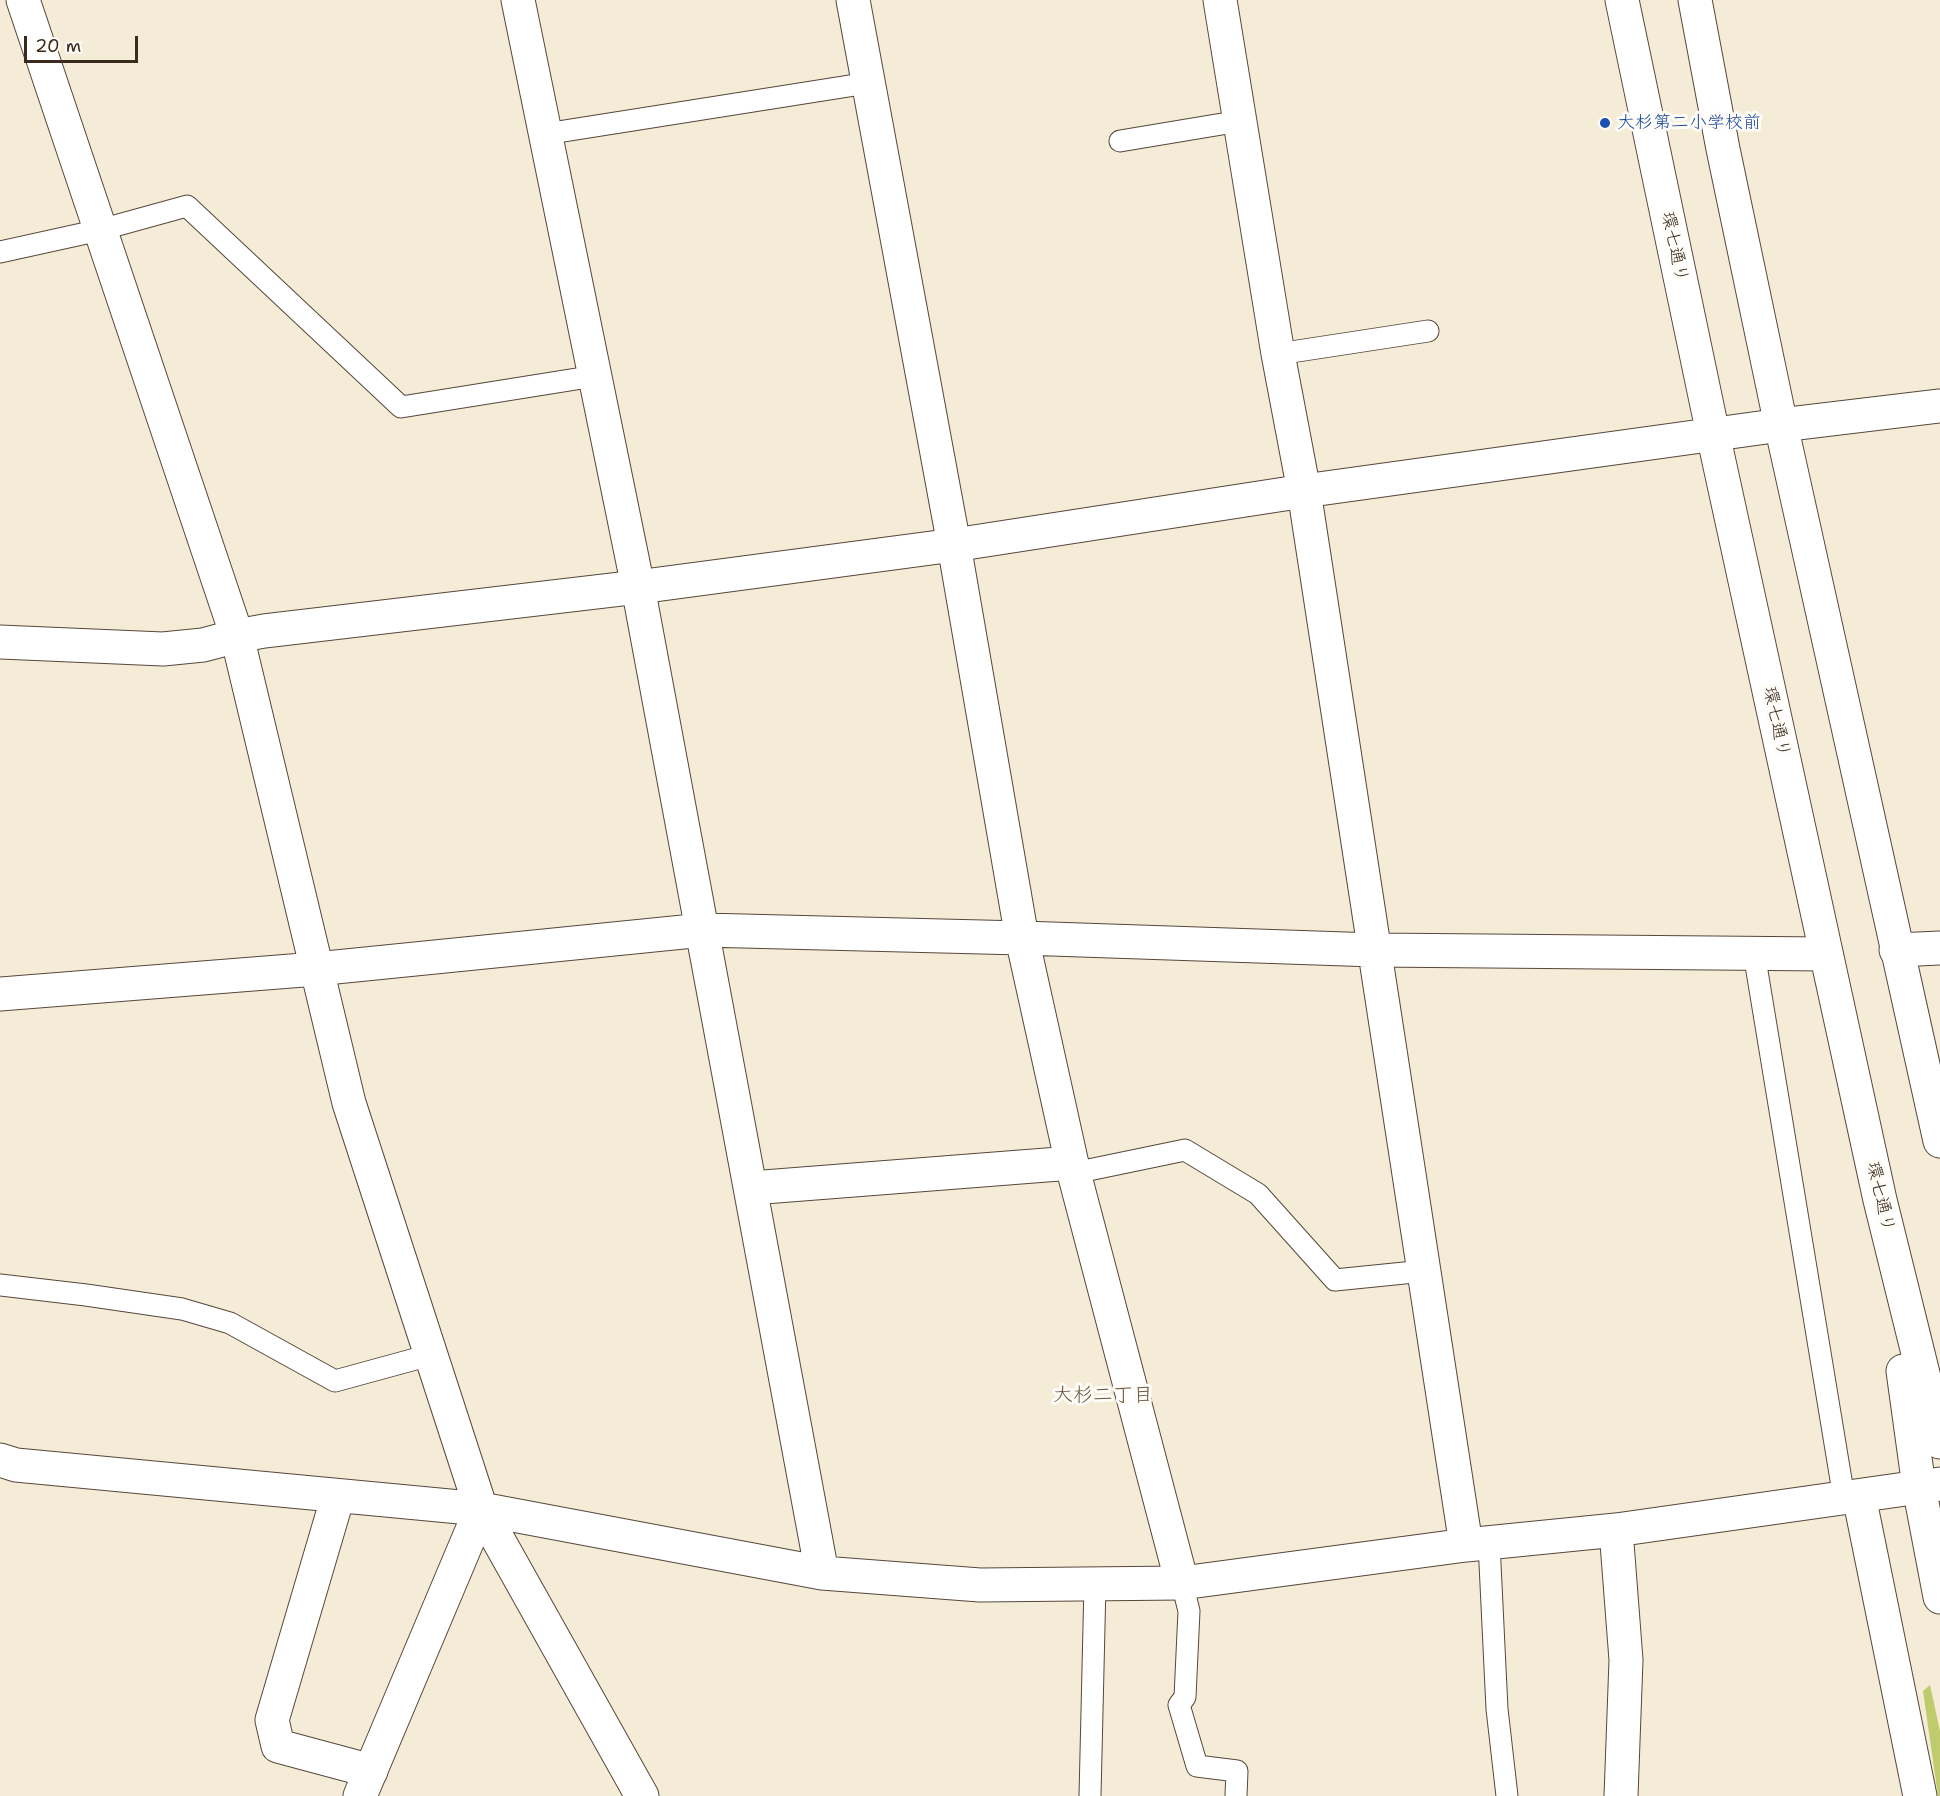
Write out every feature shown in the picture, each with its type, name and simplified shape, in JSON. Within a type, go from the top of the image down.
[{"type":"street","points":[[23,0],[237,636],[349,1103],[481,1509],[642,1796]]},
{"type":"street","points":[[518,0],[638,587],[822,1573]]},
{"type":"street","points":[[853,0],[954,545],[1022,938],[1073,1168],[1182,1583]]},
{"type":"street","points":[[1220,0],[1278,354],[1304,491],[1424,1271],[1478,1544]]},
{"type":"street","name":"環七通り","points":[[1622,0],[1713,434],[1880,1200],[1940,1443]]},
{"type":"street","points":[[1695,0],[1725,160],[1780,425],[1940,1141]]},
{"type":"street","points":[[0,642],[164,649],[203,645],[237,636],[638,587],[954,545],[1304,491],[1780,425],[1940,406]]},
{"type":"street","points":[[0,994],[316,969],[703,930],[1375,950],[1826,954]]},
{"type":"street","points":[[1896,950],[1940,948]]},
{"type":"street","points":[[751,1188],[1073,1168]]},
{"type":"street","points":[[1880,1200],[1930,1486],[1940,1597]]},
{"type":"street","points":[[0,1460],[16,1465],[481,1509],[822,1573],[980,1585],[1182,1583],[1478,1544],[1616,1530],[1930,1486]]},
{"type":"street","points":[[338,1496],[272,1720],[278,1746],[366,1783],[481,1509]]},
{"type":"street","points":[[1851,1497],[1920,1796]]},
{"type":"street","points":[[1616,1530],[1626,1660],[1621,1796]]},
{"type":"lane","points":[[545,134],[868,83]]},
{"type":"lane","points":[[1120,141],[1240,121]]},
{"type":"lane","points":[[0,252],[100,230],[187,206],[401,408],[595,376]]},
{"type":"lane","points":[[1278,354],[1428,331]]},
{"type":"lane","points":[[1754,953],[1851,1497]]},
{"type":"lane","points":[[1073,1168],[1185,1150],[1258,1194],[1335,1280],[1424,1271]]},
{"type":"lane","points":[[0,1285],[86,1295],[191,1312],[230,1323],[335,1381],[430,1355]]},
{"type":"lane","points":[[1478,1544],[1507,1796]]},
{"type":"lane","points":[[1182,1583],[1190,1611],[1185,1697],[1179,1705],[1197,1766],[1237,1771],[1236,1796]]},
{"type":"lane","points":[[1090,1796],[1095,1584]]},
{"type":"green space","points":[[1930,1685],[1940,1731],[1940,1796],[1938,1796],[1923,1691]]},
{"type":"place","name":"大杉第二小学校前","points":[[1605,123]]},
{"type":"district","name":"大杉二丁目","points":[[1103,1396]]}]
